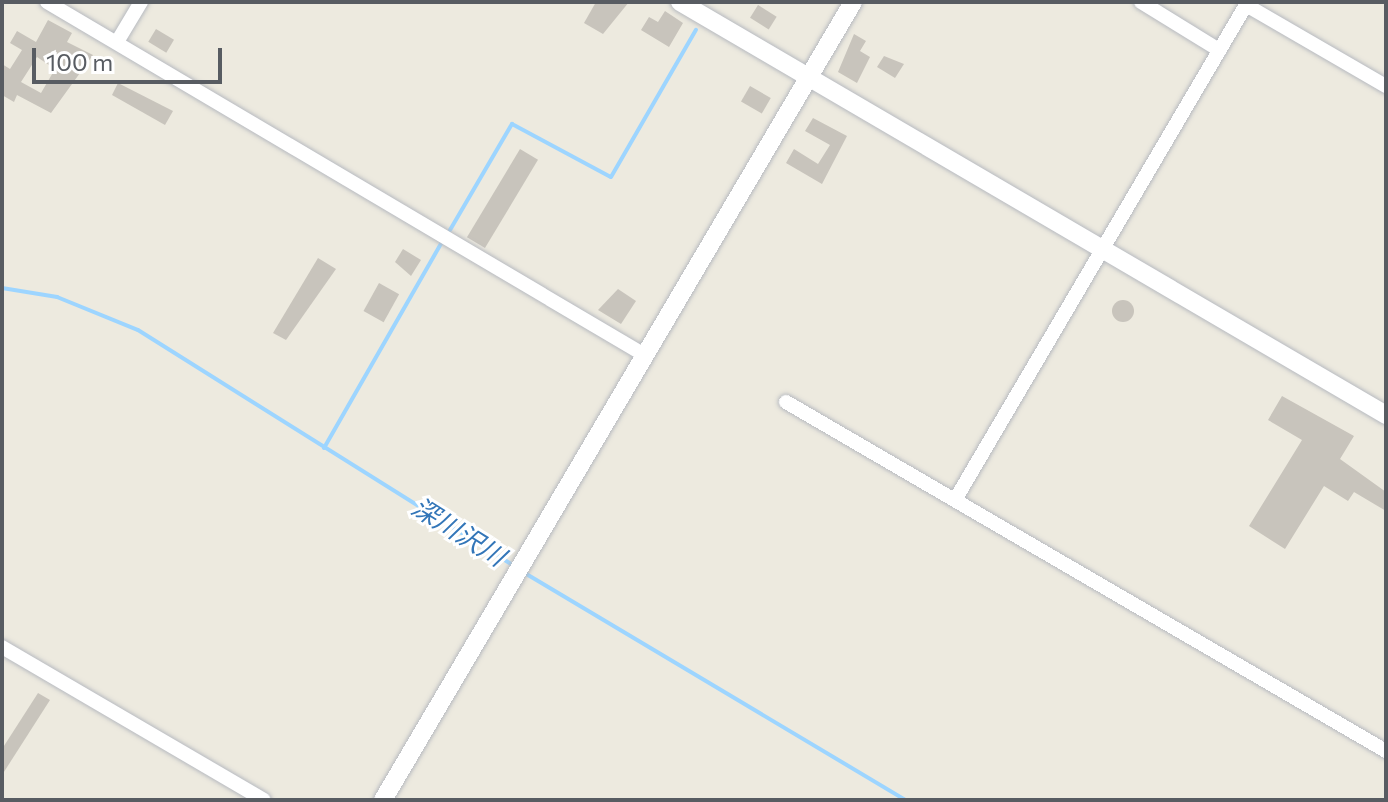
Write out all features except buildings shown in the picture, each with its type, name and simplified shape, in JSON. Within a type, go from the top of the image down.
[{"type":"street","points":[[47,2],[646,356]]},
{"type":"street","points":[[117,42],[141,2]]},
{"type":"street","points":[[680,2],[1386,415]]},
{"type":"street","points":[[383,800],[853,2]]},
{"type":"street","points":[[1141,2],[1219,50]]},
{"type":"street","points":[[955,500],[1246,5],[1386,86]]},
{"type":"street","points":[[786,402],[1386,751]]},
{"type":"street","points":[[2,647],[264,800]]},
{"type":"waterway","points":[[450,230],[512,124],[611,177],[696,30]]},
{"type":"waterway","points":[[324,448],[442,242]]},
{"type":"waterway","name":"深川沢川","points":[[2,288],[57,297],[138,330],[516,567]]},
{"type":"waterway","name":"深川沢川","points":[[523,572],[906,800]]}]
